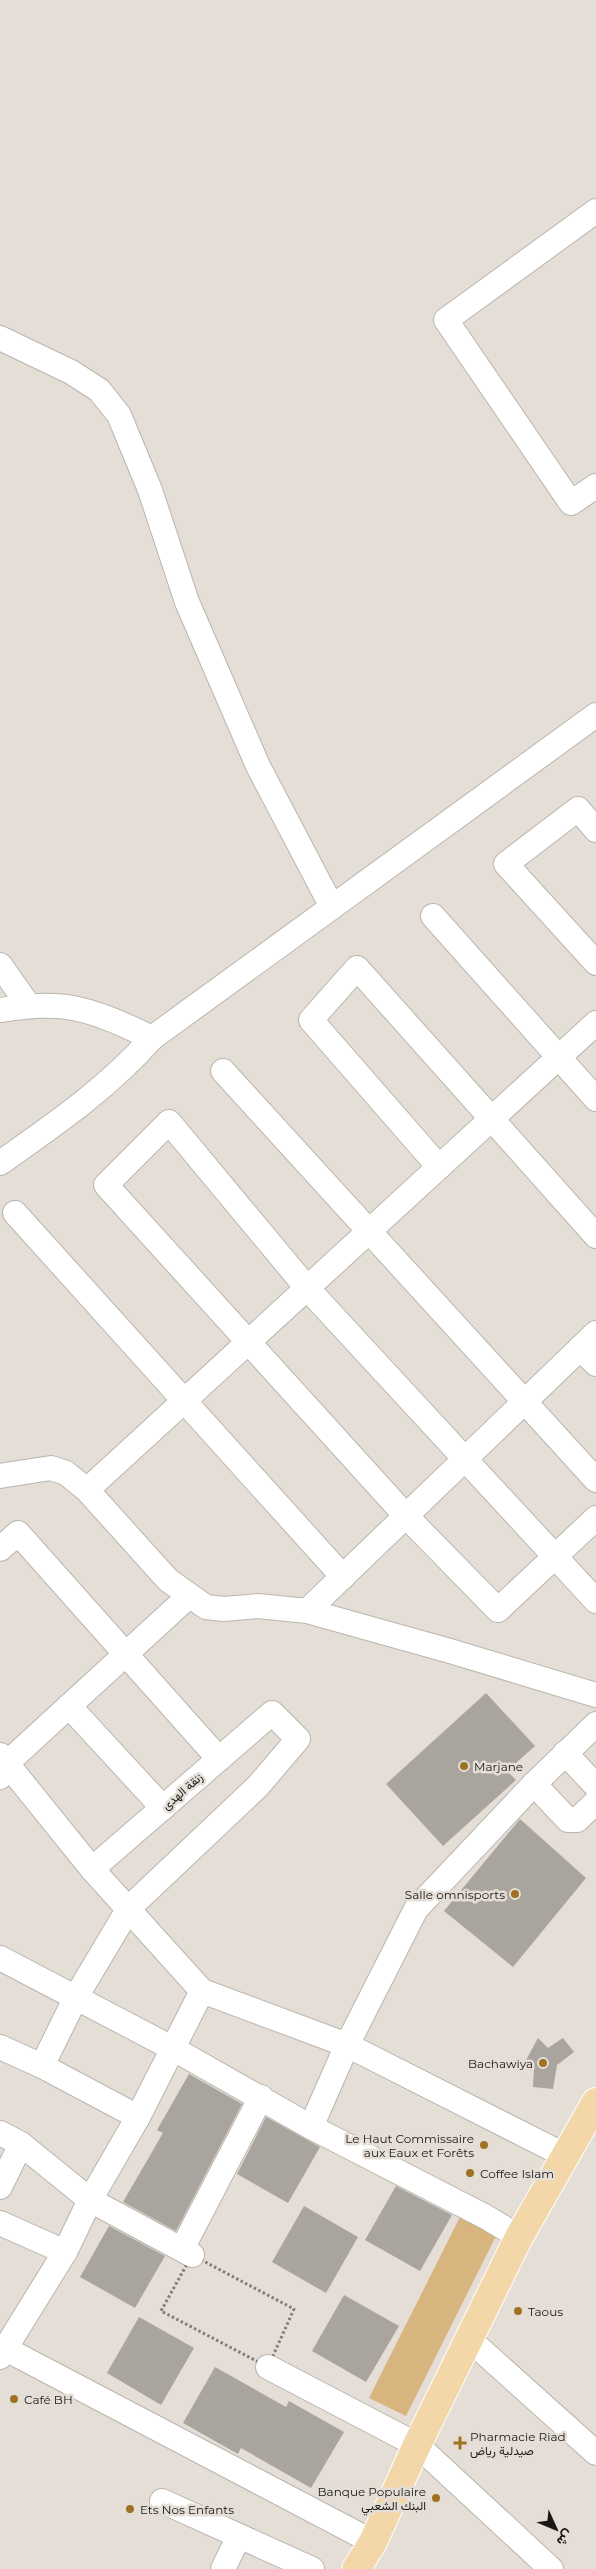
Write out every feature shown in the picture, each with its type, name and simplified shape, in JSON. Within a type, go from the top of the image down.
[{"type":"main road","points":[[356,2569],[373,2542],[417,2445],[519,2237],[564,2155],[596,2102]]},
{"type":"street","points":[[596,211],[446,320],[571,503],[596,486]]},
{"type":"street","points":[[0,338],[4,342],[72,372],[99,390],[119,414],[150,490],[187,602],[258,766],[332,907]]},
{"type":"street","points":[[0,1163],[89,1099],[131,1062],[152,1038],[596,715]]},
{"type":"street","points":[[596,830],[578,809],[506,864],[596,963]]},
{"type":"street","points":[[433,916],[596,1099]]},
{"type":"street","points":[[0,965],[29,1006]]},
{"type":"street","points":[[439,1167],[311,1020],[356,968],[596,1236]]},
{"type":"street","points":[[0,1010],[29,1006],[73,1008],[122,1024],[152,1038]]},
{"type":"street","points":[[87,1490],[596,1023]]},
{"type":"street","points":[[223,1071],[596,1480]]},
{"type":"street","points":[[596,1518],[556,1557],[498,1610],[406,1516],[106,1185],[169,1122],[307,1288],[556,1557],[596,1601]]},
{"type":"street","points":[[15,1213],[343,1577]]},
{"type":"street","points":[[307,1611],[525,1402],[591,1348]]},
{"type":"street","points":[[0,1476],[51,1468],[66,1473],[87,1490],[168,1580],[206,1607],[258,1606],[307,1611],[596,1695]]},
{"type":"street","points":[[0,1549],[18,1533],[219,1759]]},
{"type":"street","points":[[188,1596],[2,1765],[92,1869],[202,1991],[346,2045],[564,2155]]},
{"type":"street","points":[[68,1706],[162,1808]]},
{"type":"street","name":"زنقة الهدى","points":[[92,1869],[272,1713],[298,1739],[258,1786],[129,1908]]},
{"type":"street","points":[[311,2127],[346,2045],[416,1908],[534,1784],[596,1724]]},
{"type":"street","points":[[565,1754],[596,1786]]},
{"type":"street","points":[[534,1784],[568,1820],[577,1820],[596,1802]]},
{"type":"street","points":[[42,2066],[76,1997],[129,1908]]},
{"type":"street","points":[[0,1958],[172,2048],[311,2127],[486,2217],[519,2237]]},
{"type":"street","points":[[202,1991],[138,2117],[90,2200],[64,2252],[2,2350],[373,2542]]},
{"type":"street","points":[[0,2047],[42,2066],[138,2117]]},
{"type":"street","points":[[0,2133],[21,2144],[90,2200],[187,2252],[261,2097]]},
{"type":"street","points":[[0,2187],[21,2144]]},
{"type":"street","points":[[0,2223],[64,2252]]},
{"type":"street","points":[[470,2340],[596,2453]]},
{"type":"street","points":[[268,2366],[417,2445],[551,2569]]},
{"type":"street","points":[[162,2501],[312,2569]]},
{"type":"street","points":[[223,2569],[240,2536]]},
{"type":"path","points":[[187,2252],[294,2309],[268,2366],[161,2311],[187,2252]]},
{"type":"shaded area","points":[[462,2213],[498,2232],[406,2416],[369,2398]]},
{"type":"building","points":[[486,1693],[535,1746],[507,1771],[516,1780],[443,1846],[386,1784]]},
{"type":"building","name":"Salle omnisports","points":[[520,1819],[586,1878],[513,1967],[444,1911]]},
{"type":"building","name":"Bachawiya","points":[[538,2038],[548,2048],[563,2038],[574,2052],[557,2065],[553,2089],[533,2087],[534,2068],[525,2062]]},
{"type":"building","points":[[189,2074],[242,2104],[176,2231],[123,2202],[163,2133],[157,2130]]},
{"type":"building","points":[[266,2117],[320,2147],[288,2203],[237,2174]]},
{"type":"building","points":[[396,2186],[452,2215],[420,2271],[365,2240]]},
{"type":"building","points":[[304,2206],[358,2237],[326,2293],[272,2262]]},
{"type":"building","points":[[109,2226],[165,2256],[135,2308],[80,2277]]},
{"type":"building","points":[[344,2295],[399,2326],[366,2382],[312,2351]]},
{"type":"building","points":[[139,2317],[194,2348],[161,2405],[107,2373]]},
{"type":"building","points":[[215,2367],[286,2407],[289,2401],[344,2432],[311,2488],[241,2448],[238,2454],[183,2423]]},
{"type":"place","name":"Marjane","points":[[464,1766]]},
{"type":"place","name":"Salle omnisports","points":[[515,1894]]},
{"type":"place","name":"Bachawiya","points":[[543,2063]]},
{"type":"place","name":"Le Haut Commissaire aux Eaux et Forêts","points":[[484,2145]]},
{"type":"place","name":"Coffee Islam","points":[[470,2173]]},
{"type":"place","name":"Taous","points":[[518,2311]]},
{"type":"place","name":"Café BH","points":[[14,2399]]},
{"type":"place","name":"Pharmacie Riad صيدلية رياض","points":[[460,2443]]},
{"type":"place","name":"Banque Populaire البنك الشعبي","points":[[436,2498]]},
{"type":"place","name":"Ets Nos Enfants","points":[[130,2509]]}]
